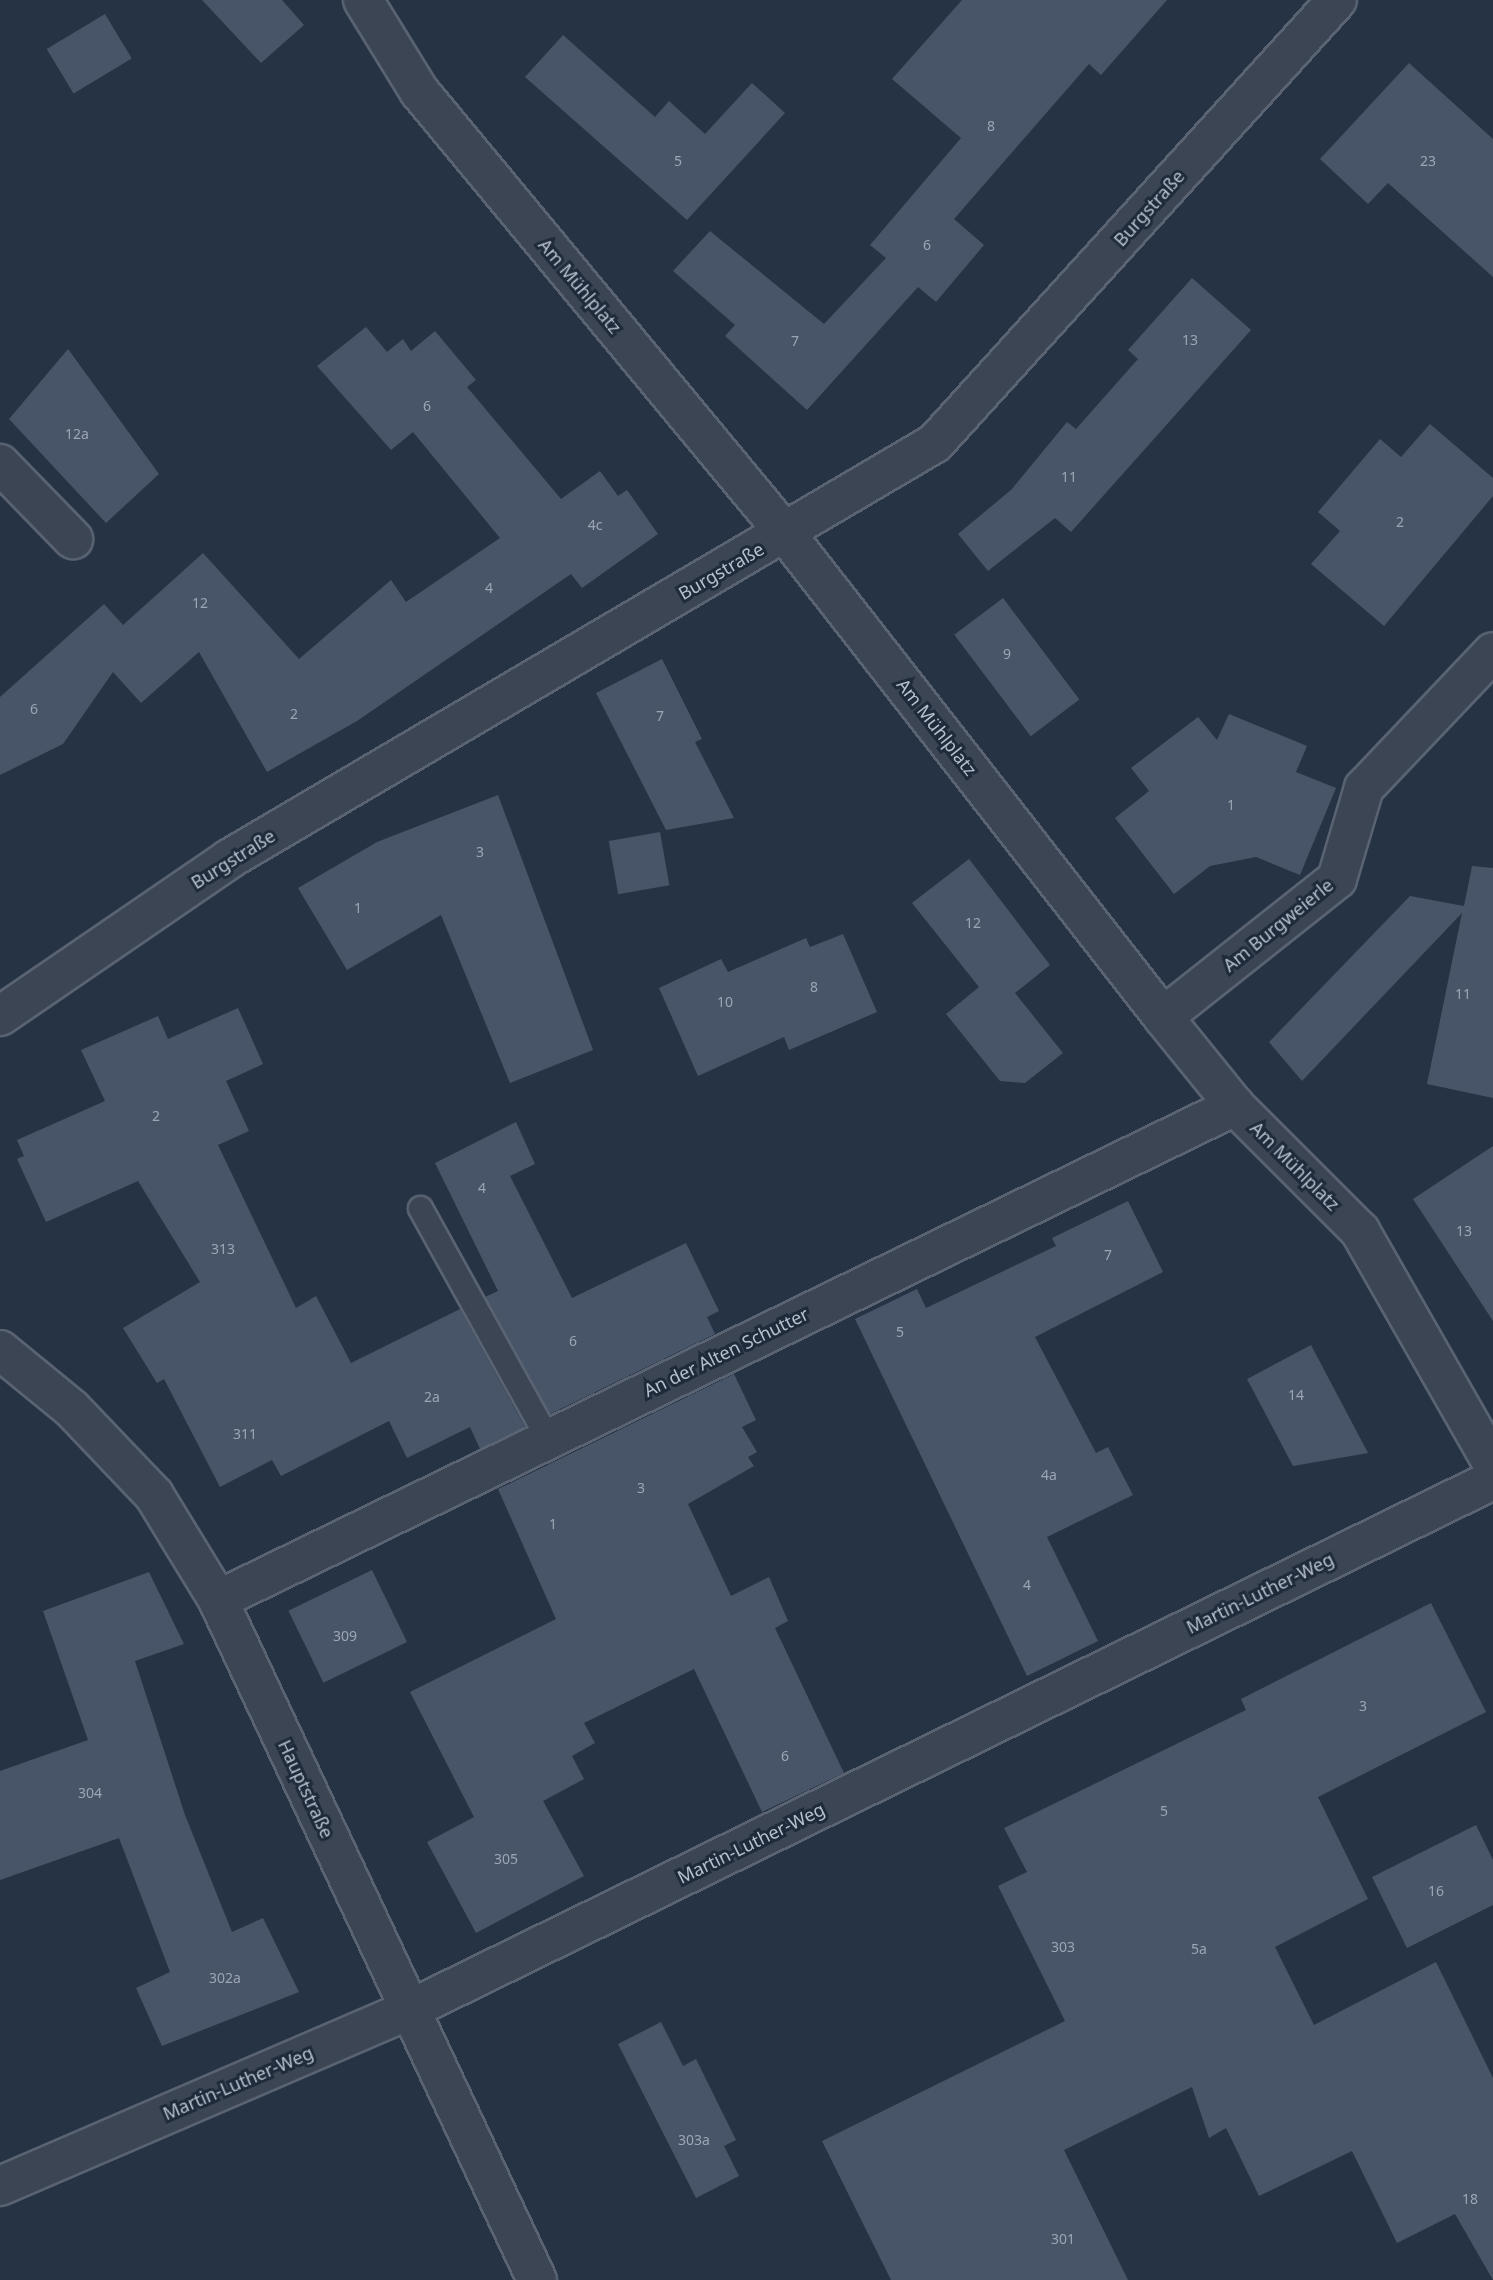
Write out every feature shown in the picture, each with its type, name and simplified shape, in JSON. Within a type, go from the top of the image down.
[{"type":"street","name":"Am Mühlplatz","points":[[363,0],[419,91],[785,533],[1235,1106],[1360,1231],[1493,1464]]},
{"type":"street","name":"Burgstraße","points":[[0,1016],[229,859],[935,443],[1337,0]]},
{"type":"street","points":[[0,464],[73,539]]},
{"type":"street","name":"Am Burgweierle","points":[[1163,1017],[1337,879],[1364,788],[1493,652]]},
{"type":"street","name":"An der Alten Schutter","points":[[218,1600],[1235,1106]]},
{"type":"street","name":"Hauptstraße","points":[[0,1350],[72,1409],[154,1496],[218,1600],[537,2280]]},
{"type":"street","name":"Martin-Luther-Weg","points":[[0,2186],[409,2010],[1493,1480]]},
{"type":"lane","points":[[420,1208],[548,1439]]},
{"type":"building","points":[[202,0],[282,0],[304,25],[261,63]]},
{"type":"building","points":[[962,0],[1167,0],[1101,75],[1089,64],[954,219],[984,245],[936,302],[918,287],[807,410],[725,336],[735,325],[673,271],[710,231],[824,324],[886,258],[870,245],[961,138],[892,79]]},
{"type":"building","points":[[105,14],[132,59],[73,94],[47,49]]},
{"type":"building","points":[[563,35],[655,117],[669,101],[705,134],[752,83],[785,113],[687,220],[525,77]]},
{"type":"building","points":[[1409,63],[1493,139],[1493,277],[1388,183],[1368,204],[1320,159]]},
{"type":"building","points":[[1192,278],[1251,330],[1071,532],[1055,518],[988,571],[958,534],[1011,490],[1067,422],[1076,429],[1138,359],[1128,350]]},
{"type":"building","points":[[366,327],[387,352],[403,339],[411,351],[435,331],[476,380],[467,387],[561,499],[600,471],[618,496],[627,490],[658,534],[582,588],[571,574],[357,721],[267,772],[199,652],[141,703],[113,672],[63,744],[0,775],[0,697],[104,604],[123,625],[203,553],[299,659],[391,580],[406,602],[500,538],[413,432],[391,450],[317,366]]},
{"type":"building","points":[[68,349],[159,474],[106,523],[9,419]]},
{"type":"building","points":[[1430,424],[1493,478],[1493,496],[1384,626],[1311,564],[1340,531],[1318,512],[1380,439],[1401,457]]},
{"type":"building","points":[[1003,598],[1079,699],[1031,736],[954,635]]},
{"type":"building","points":[[662,659],[702,739],[695,742],[734,818],[666,830],[596,693]]},
{"type":"building","points":[[1229,714],[1307,746],[1296,772],[1336,788],[1300,875],[1256,857],[1210,866],[1174,894],[1115,818],[1149,791],[1131,768],[1198,717],[1217,740]]},
{"type":"building","points":[[498,795],[593,1050],[510,1083],[441,915],[347,970],[298,888],[377,842]]},
{"type":"building","points":[[660,832],[669,885],[618,894],[609,841]]},
{"type":"building","points":[[969,859],[1050,965],[1015,993],[1063,1053],[1025,1083],[1000,1081],[946,1014],[979,987],[912,903]]},
{"type":"building","points":[[1472,866],[1493,868],[1493,1098],[1427,1084],[1462,913],[1302,1081],[1269,1042],[1410,896],[1464,906]]},
{"type":"building","points":[[843,934],[877,1012],[789,1050],[784,1037],[698,1076],[659,988],[721,959],[728,972],[806,938],[810,947]]},
{"type":"building","points":[[238,1008],[263,1064],[226,1081],[249,1131],[218,1145],[296,1308],[316,1296],[351,1363],[460,1309],[525,1427],[480,1449],[470,1427],[407,1458],[389,1421],[281,1476],[272,1460],[220,1487],[164,1379],[157,1383],[123,1328],[200,1282],[138,1181],[46,1222],[17,1159],[24,1156],[17,1140],[105,1101],[81,1050],[158,1016],[168,1039]]},
{"type":"building","points":[[516,1122],[535,1164],[510,1176],[572,1298],[686,1243],[719,1311],[707,1317],[715,1334],[550,1414],[485,1297],[498,1291],[435,1163]]},
{"type":"building","points":[[1493,1146],[1493,1321],[1413,1199]]},
{"type":"building","points":[[1128,1201],[1163,1272],[1035,1337],[1096,1453],[1108,1447],[1133,1495],[1047,1537],[1098,1641],[1027,1676],[855,1319],[917,1289],[926,1308],[1056,1246],[1052,1238]]},
{"type":"building","points":[[1311,1345],[1368,1453],[1293,1466],[1247,1379]]},
{"type":"building","points":[[734,1374],[756,1420],[742,1427],[757,1452],[748,1457],[754,1466],[688,1504],[731,1596],[769,1577],[788,1621],[775,1628],[844,1773],[762,1812],[694,1669],[584,1723],[595,1743],[572,1756],[584,1779],[543,1801],[584,1876],[476,1933],[427,1842],[474,1817],[410,1692],[556,1619],[498,1489]]},
{"type":"building","points":[[372,1570],[407,1642],[323,1683],[288,1611]]},
{"type":"building","points":[[149,1572],[184,1644],[135,1661],[185,1815],[232,1932],[263,1918],[299,1992],[162,2046],[136,1988],[170,1972],[119,1838],[0,1880],[0,1771],[88,1740],[43,1611]]},
{"type":"building","points":[[1431,1603],[1486,1712],[1318,1797],[1368,1899],[1275,1947],[1314,2025],[1436,1962],[1493,2078],[1493,2280],[1455,2214],[1397,2243],[1352,2151],[1259,2196],[1226,2128],[1209,2138],[1192,2087],[1064,2150],[1128,2280],[891,2280],[822,2141],[1065,2021],[998,1886],[1027,1872],[1004,1828],[1246,1710],[1241,1699]]},
{"type":"building","points":[[1476,1825],[1493,1860],[1493,1905],[1407,1948],[1372,1877]]},
{"type":"building","points":[[661,2022],[683,2066],[696,2059],[736,2140],[724,2146],[739,2176],[696,2198],[618,2044]]}]
